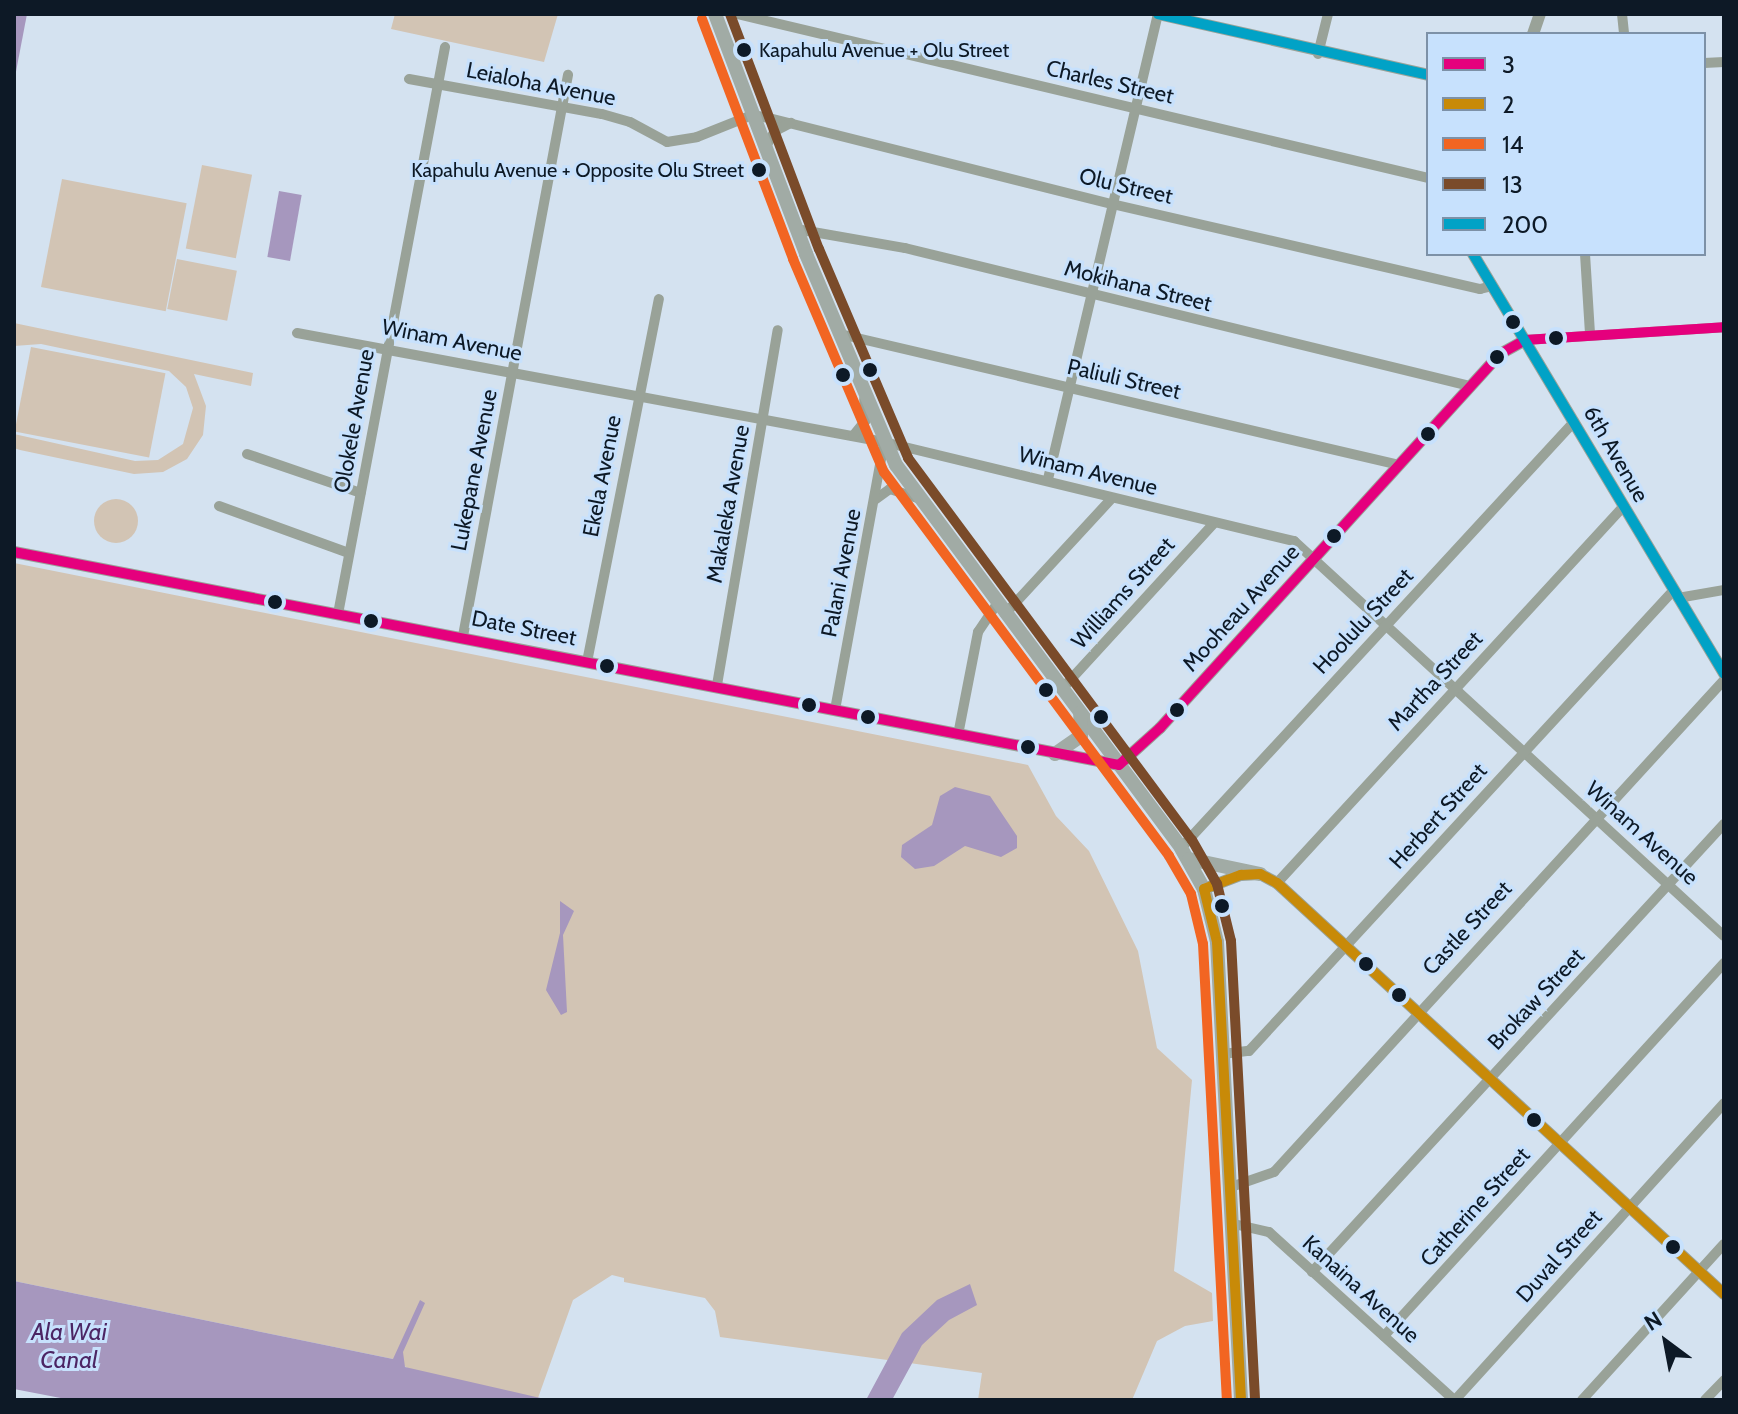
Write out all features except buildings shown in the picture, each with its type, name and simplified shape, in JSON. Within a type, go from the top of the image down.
[{"type":"main road","points":[[715,14],[796,229],[884,442],[917,498],[1185,853],[1204,889],[1217,942],[1241,1400]]},
{"type":"main road","points":[[1055,754],[1081,736],[1080,713]]},
{"type":"main road","points":[[1185,853],[1260,874]]},
{"type":"street","name":"Charles Street","points":[[737,14],[1426,178]]},
{"type":"street","points":[[1048,479],[1158,14],[1318,54],[1426,75]]},
{"type":"street","points":[[1318,54],[1328,14]]},
{"type":"street","name":"Olokele Avenue","points":[[338,614],[445,47]]},
{"type":"street","name":"Lukepane Avenue","points":[[463,636],[568,75]]},
{"type":"street","name":"Leialoha Avenue","points":[[409,79],[630,122],[667,142],[697,137],[752,115]]},
{"type":"street","name":"Olu Street","points":[[752,115],[1112,204],[1480,289],[1492,286]]},
{"type":"street","points":[[765,148],[775,131],[791,123]]},
{"type":"street","name":"Mokihana Street","points":[[796,229],[905,248],[1091,296],[1470,386]]},
{"type":"street","name":"6th Avenue","points":[[1474,256],[1724,677]]},
{"type":"street","points":[[1585,256],[1590,334]]},
{"type":"street","name":"Ekela Avenue","points":[[587,662],[659,299]]},
{"type":"street","points":[[1525,340],[1724,327]]},
{"type":"street","name":"Makaleka Avenue","points":[[717,685],[778,330]]},
{"type":"street","name":"Winam Avenue","points":[[297,333],[884,442],[1048,479],[1213,524],[1294,541],[1315,557],[1454,690],[1724,936]]},
{"type":"street","name":"Paliuli Street","points":[[840,334],[1399,465]]},
{"type":"street","name":"Mooheau Avenue","points":[[1119,765],[1160,728],[1500,354],[1525,340]]},
{"type":"street","points":[[853,436],[866,420],[863,391]]},
{"type":"street","name":"Hoolulu Street","points":[[1185,853],[1386,625],[1574,422]]},
{"type":"street","name":"Palani Avenue","points":[[835,710],[884,442]]},
{"type":"street","points":[[247,454],[361,493]]},
{"type":"street","points":[[876,499],[890,489],[917,498]]},
{"type":"street","points":[[958,735],[978,632],[1112,498]]},
{"type":"street","points":[[219,506],[349,553]]},
{"type":"street","name":"Martha Street","points":[[1277,883],[1623,507]]},
{"type":"street","name":"Williams Street","points":[[1062,689],[1213,524]]},
{"type":"street","name":"Date Street","points":[[14,552],[463,636],[1119,765]]},
{"type":"street","points":[[1676,594],[1724,590]]},
{"type":"street","name":"Herbert Street","points":[[1223,1054],[1249,1051],[1524,753],[1676,594]]},
{"type":"street","name":"Castle Street","points":[[1231,1187],[1274,1172],[1724,677]]},
{"type":"street","name":"Brokaw Street","points":[[1312,1272],[1724,824]]},
{"type":"street","points":[[1204,889],[1260,874],[1277,883],[1724,1294]]},
{"type":"street","name":"Catherine Street","points":[[1384,1336],[1724,963]]},
{"type":"street","name":"Duval Street","points":[[1454,1400],[1724,1103]]},
{"type":"street","name":"Kanaina Avenue","points":[[1234,1224],[1263,1228],[1454,1400]]},
{"type":"street","points":[[1582,1400],[1724,1244]]},
{"type":"street","points":[[1705,1400],[1724,1380]]},
{"type":"shaded area","points":[[395,14],[558,14],[544,62],[391,29]]},
{"type":"shaded area","points":[[202,165],[252,175],[236,258],[186,248]]},
{"type":"shaded area","points":[[62,179],[187,203],[166,311],[41,287]]},
{"type":"shaded area","points":[[177,259],[237,271],[227,321],[167,309]]},
{"type":"shaded area","points":[[14,323],[253,373],[251,386],[194,374],[206,406],[203,435],[187,459],[163,472],[134,474],[20,450],[14,448],[14,434],[135,461],[158,460],[183,444],[193,408],[186,387],[169,371],[41,344],[14,346]]},
{"type":"shaded area","points":[[31,347],[165,373],[149,458],[15,431]]},
{"type":"shaded area","points":[[116,499],[131,506],[138,521],[131,536],[116,543],[101,536],[94,521],[101,506]]},
{"type":"shaded area","points":[[14,563],[1028,765],[1056,816],[1089,851],[1138,951],[1157,1048],[1192,1080],[1174,1271],[1212,1293],[1213,1321],[1185,1326],[1157,1341],[1132,1400],[978,1400],[982,1373],[720,1337],[715,1311],[705,1298],[624,1282],[624,1278],[612,1275],[573,1300],[538,1398],[409,1369],[393,1359],[14,1281]]},
{"type":"water","points":[[14,14],[27,14],[14,82]]},
{"type":"water","points":[[279,191],[302,195],[290,261],[267,257]]},
{"type":"water","points":[[955,787],[990,796],[1017,836],[1017,848],[1001,857],[965,846],[934,866],[915,869],[901,857],[902,845],[932,825],[940,796]]},
{"type":"water","points":[[560,901],[574,911],[563,935],[567,1012],[561,1015],[546,990],[560,933]]},
{"type":"water","name":"Ala Wai Canal","points":[[14,1281],[393,1359],[420,1300],[425,1303],[403,1352],[405,1367],[549,1400],[71,1400],[14,1389]]},
{"type":"water","points":[[970,1284],[977,1305],[949,1320],[922,1345],[892,1400],[866,1400],[902,1333],[937,1300]]},
{"type":"transit line","name":"13","points":[[730,14],[819,249],[908,458],[1192,840],[1217,884],[1231,941],[1255,1399]]},
{"type":"transit line","name":"200","points":[[1158,14],[1426,75]]},
{"type":"transit line","name":"14","points":[[702,19],[793,259],[884,472],[1169,856],[1191,894],[1203,944],[1227,1400]]},
{"type":"transit line","name":"200","points":[[1474,256],[1724,674]]},
{"type":"transit line","name":"3","points":[[1119,765],[1160,728],[1500,354],[1525,340],[1724,327]]},
{"type":"transit line","name":"3","points":[[14,552],[1119,765]]},
{"type":"transit line","name":"2","points":[[1204,889],[1241,875],[1260,874],[1277,883],[1724,1294]]},
{"type":"transit line","name":"2","points":[[1204,889],[1217,942],[1241,1400]]},
{"type":"place","name":"Kapahulu Avenue + Olu Street","points":[[744,50]]},
{"type":"place","name":"Kapahulu Avenue + Opposite Olu Street","points":[[759,170]]}]
